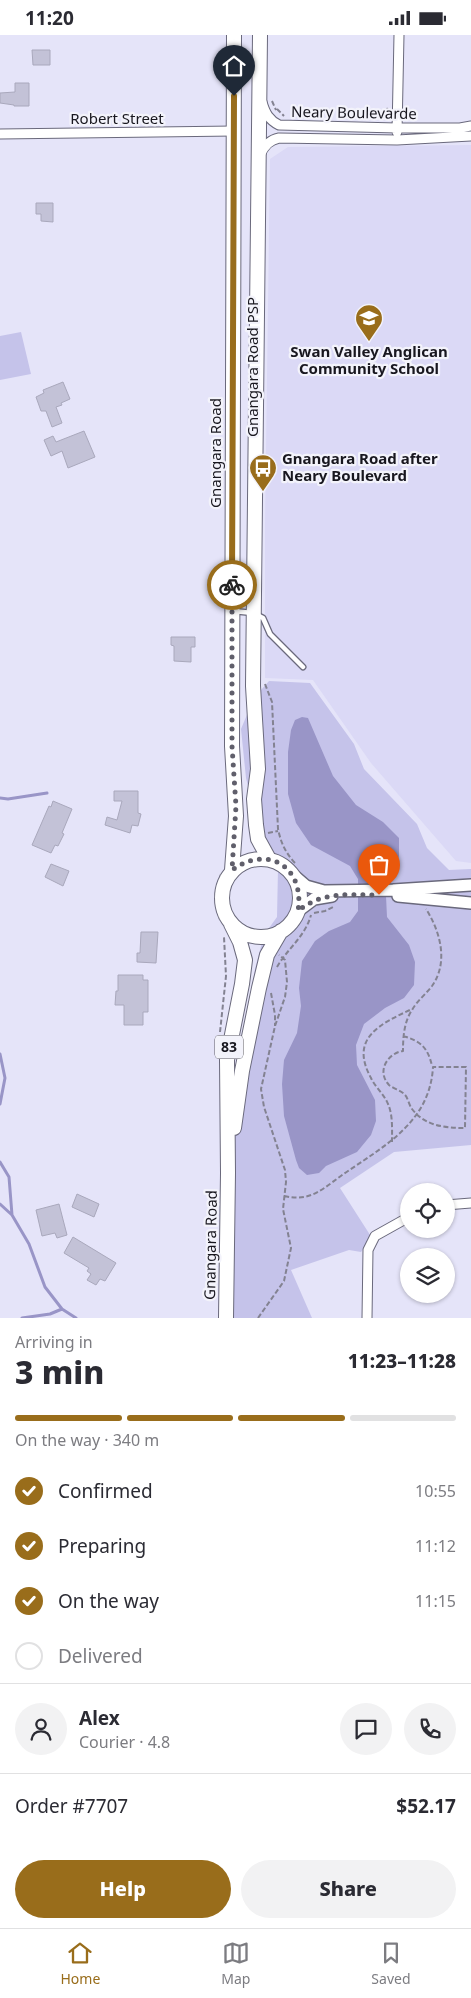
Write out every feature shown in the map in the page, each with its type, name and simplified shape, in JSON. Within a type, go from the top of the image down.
[{"type":"main road","name":"Gnangara Road","points":[[228,869],[236,803],[232,746],[234,35]]},
{"type":"main road","points":[[260,35],[252,686],[258,769],[254,799],[258,839],[269,859]]},
{"type":"main road","points":[[228,869],[256,858],[269,859],[296,869],[300,898],[298,911]]},
{"type":"main road","name":"83","points":[[225,927],[222,897],[228,869]]},
{"type":"main road","name":"83","points":[[281,931],[291,923],[298,911]]},
{"type":"main road","name":"Gnangara Road","points":[[225,927],[240,942],[245,960],[227,1060],[226,1318]]},
{"type":"main road","points":[[225,927],[255,937],[268,936],[281,931]]},
{"type":"main road","name":"Gnangara Road","points":[[228,1173],[242,1071],[257,997],[267,955],[281,931]]},
{"type":"street","points":[[396,140],[399,35]]},
{"type":"street","name":"Neary Boulevarde","points":[[260,89],[268,117],[279,125],[397,128],[460,128],[471,126]]},
{"type":"street","name":"Robert Street","points":[[0,134],[234,131]]},
{"type":"street","name":"Neary Boulevarde","points":[[258,161],[266,144],[273,139],[279,138],[396,140],[471,136]]},
{"type":"street","points":[[296,869],[312,889],[324,891],[393,893],[471,885]]},
{"type":"street","points":[[298,911],[312,901],[323,897],[350,893]]},
{"type":"street","points":[[393,893],[471,903]]},
{"type":"street","points":[[455,1204],[471,1203]]},
{"type":"street","points":[[367,1318],[368,1250],[375,1236],[400,1222]]},
{"type":"lane","points":[[232,611],[253,613],[263,618],[270,634],[303,667]]},
{"type":"path","points":[[275,107],[282,115],[287,117]]},
{"type":"path","points":[[378,120],[388,107],[398,107]]},
{"type":"path","points":[[264,680],[272,702],[278,831],[280,842],[296,869]]},
{"type":"path","points":[[258,839],[266,833],[278,831]]},
{"type":"path","points":[[220,1033],[226,977],[226,954],[225,927],[215,896],[228,869]]},
{"type":"path","points":[[274,973],[278,965],[301,937],[308,924],[312,901]]},
{"type":"path","points":[[422,903],[436,924],[440,940],[439,970],[433,984],[412,1009],[403,1036],[403,1051],[395,1052],[388,1057],[384,1073],[386,1081],[405,1094],[408,1102],[417,1114],[432,1124],[447,1128],[465,1128],[466,1067],[433,1067]]},
{"type":"path","points":[[258,1318],[284,1281],[291,1248],[283,1209],[286,1182],[285,1170],[264,1107],[262,1089],[264,1069],[285,997],[287,982],[285,960]]},
{"type":"path","points":[[271,989],[275,1026]]},
{"type":"path","points":[[392,1142],[391,1115],[388,1104],[370,1077],[364,1065],[363,1055],[365,1043],[372,1031],[412,1009]]},
{"type":"path","points":[[284,1196],[302,1198],[317,1193],[392,1142],[417,1114],[428,1096],[432,1082],[433,1067],[425,1048],[415,1039],[403,1036]]},
{"type":"shaded area","name":"Swan Valley Anglican Community School","points":[[471,145],[471,863],[456,861],[371,763],[313,680],[265,678],[265,524],[270,159],[288,147]]},
{"type":"shaded area","points":[[21,332],[31,374],[0,380],[0,336]]},
{"type":"shaded area","points":[[269,681],[310,683],[354,744],[364,769],[417,824],[427,848],[449,870],[471,869],[471,1145],[394,1152],[340,1188],[372,1238],[361,1252],[349,1250],[291,1270],[312,1318],[232,1318],[232,1147],[238,1073],[255,969],[264,935],[277,917],[278,869],[269,859],[255,815],[246,778],[241,729],[254,698]]},
{"type":"shaded area","points":[[302,717],[308,718],[333,776],[356,805],[383,822],[399,838],[399,856],[386,896],[387,917],[409,945],[415,962],[414,985],[404,998],[385,1008],[364,1024],[356,1045],[357,1065],[375,1100],[376,1121],[371,1135],[357,1152],[326,1166],[319,1173],[307,1175],[299,1168],[284,1116],[282,1084],[284,1060],[297,1033],[301,1006],[299,988],[302,961],[315,941],[329,931],[350,922],[358,911],[358,879],[350,866],[311,845],[296,823],[288,794],[288,752],[291,730],[295,720]]},
{"type":"building","points":[[32,50],[50,50],[50,65],[33,65]]},
{"type":"building","points":[[15,83],[29,83],[29,106],[14,106],[0,103],[0,93],[15,92]]},
{"type":"building","points":[[36,203],[53,203],[53,222],[41,221],[41,214],[36,214]]},
{"type":"building","points":[[63,382],[70,399],[56,407],[62,423],[52,427],[46,411],[41,411],[36,397],[44,393],[43,390]]},
{"type":"building","points":[[84,431],[95,457],[68,468],[62,451],[51,456],[44,440],[53,436],[56,442]]},
{"type":"building","points":[[171,637],[195,637],[195,647],[191,647],[191,662],[174,661],[174,646],[171,645]]},
{"type":"building","points":[[114,791],[138,791],[138,813],[141,814],[138,826],[132,825],[130,833],[105,825],[107,817],[117,820],[122,801],[114,801]]},
{"type":"building","points":[[53,801],[72,809],[62,833],[64,834],[58,846],[55,845],[51,853],[32,845]]},
{"type":"building","points":[[51,864],[69,871],[63,886],[45,877]]},
{"type":"building","points":[[141,932],[158,932],[156,963],[137,962],[137,953],[140,953]]},
{"type":"building","points":[[118,975],[143,975],[143,980],[148,980],[148,1012],[143,1012],[143,1025],[124,1025],[124,1005],[115,1005],[116,991],[118,991]]},
{"type":"building","points":[[77,1194],[99,1204],[94,1217],[72,1207]]},
{"type":"building","points":[[59,1204],[67,1235],[57,1238],[55,1233],[42,1236],[36,1210]]},
{"type":"building","points":[[73,1237],[116,1263],[105,1281],[100,1279],[96,1285],[87,1280],[91,1274],[87,1271],[89,1268],[64,1253]]},
{"type":"waterway","points":[[0,798],[8,799],[47,793]]},
{"type":"waterway","points":[[0,1054],[5,1078],[0,1104]]},
{"type":"waterway","points":[[0,1162],[9,1177],[12,1215],[29,1244],[45,1287],[62,1309],[76,1318]]},
{"type":"waterway","points":[[0,1204],[12,1215]]},
{"type":"waterway","points":[[22,1318],[50,1314],[62,1309]]},
{"type":"way so far","points":[[232,585],[232,746],[236,806],[232,870],[243,862],[256,858],[269,859],[282,864],[291,873],[298,885],[300,898],[298,911],[314,899],[323,897],[379,895]]},
{"type":"place","name":"Swan Valley Anglican Community School","points":[[369,342]]},
{"type":"place","name":"Gnangara Road after Neary Boulevard","points":[[263,492]]},
{"type":"route","points":[[232,585],[234,96]]}]
